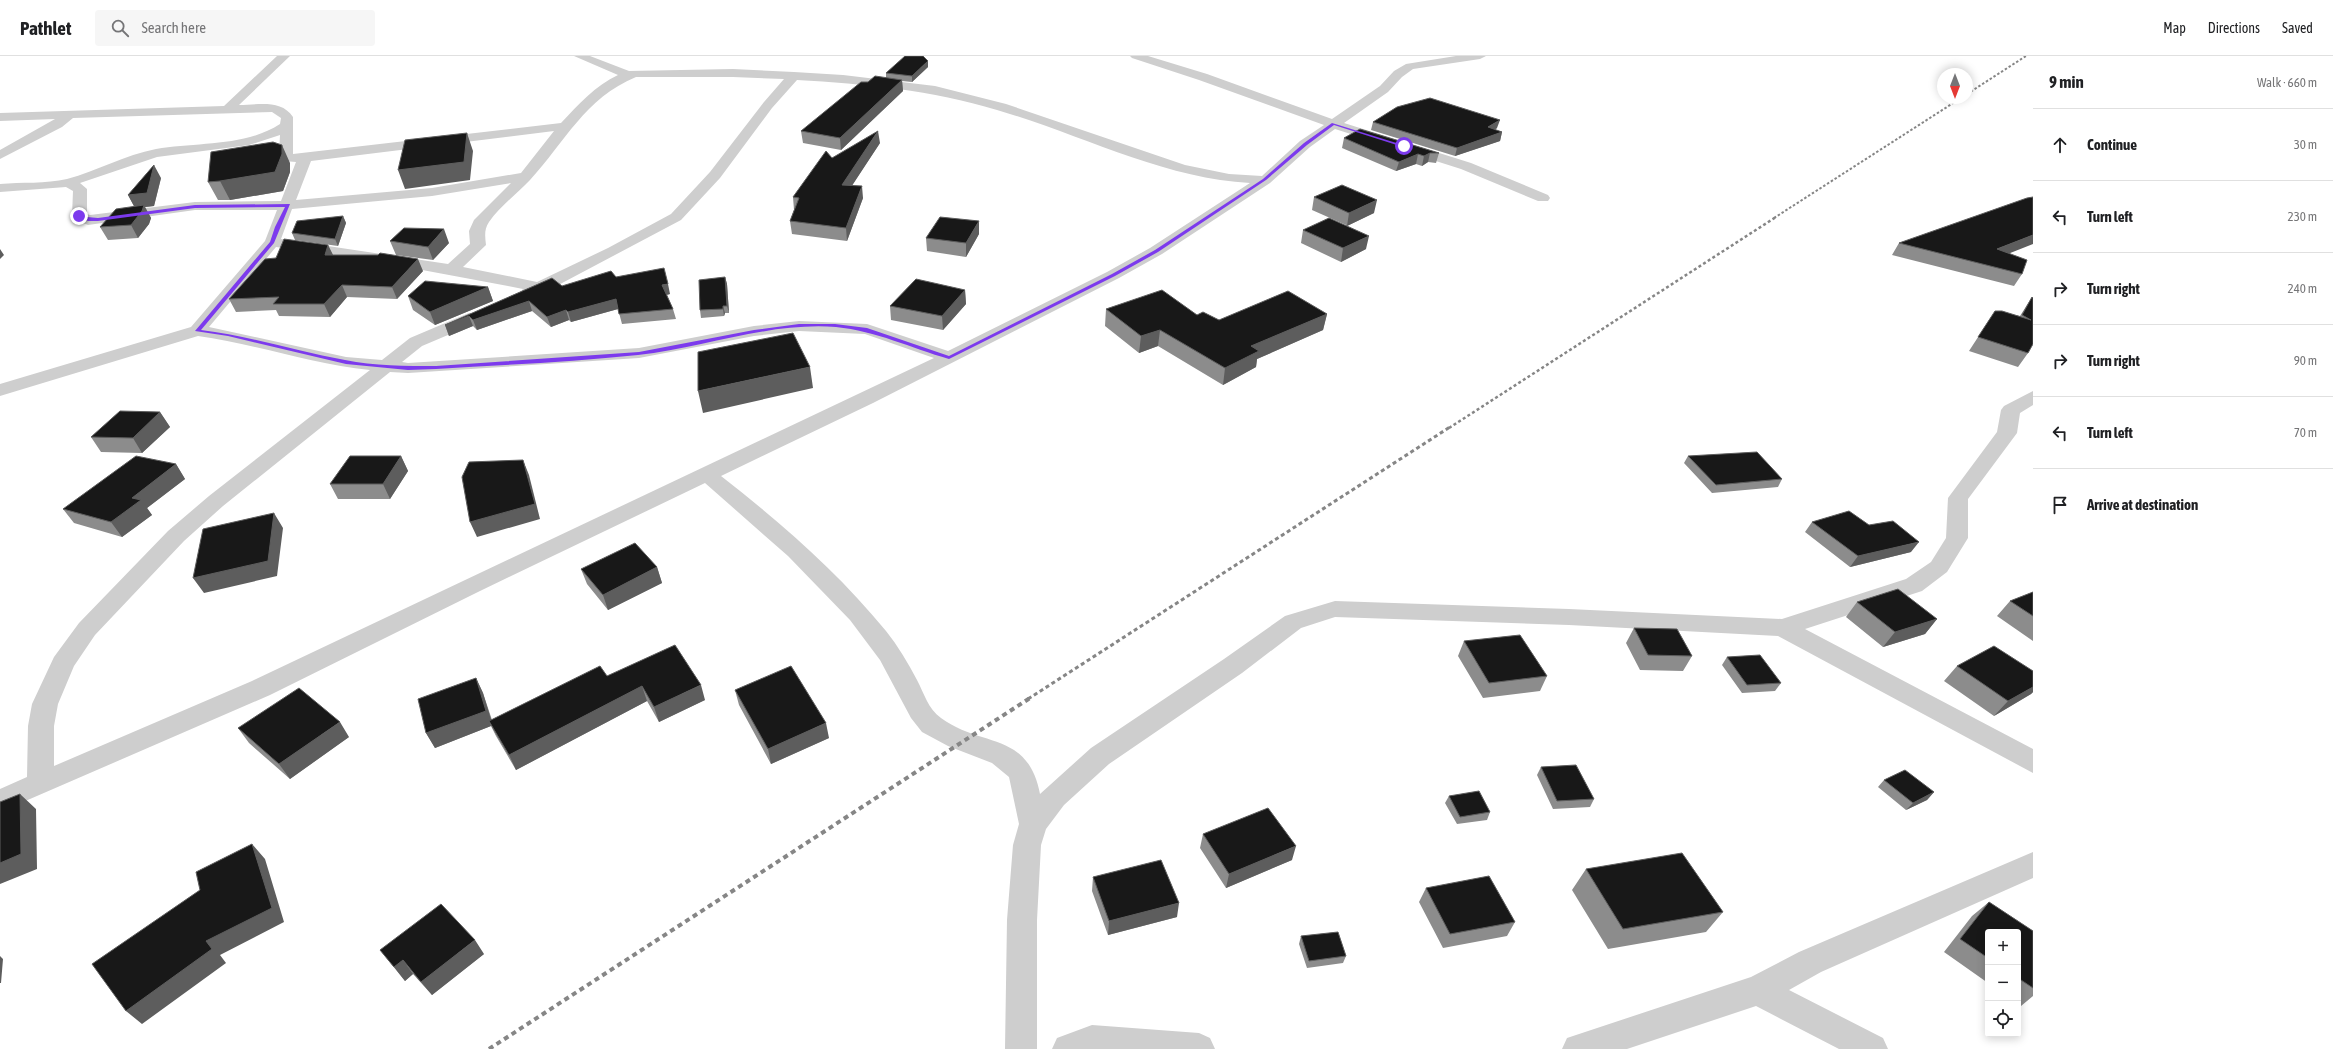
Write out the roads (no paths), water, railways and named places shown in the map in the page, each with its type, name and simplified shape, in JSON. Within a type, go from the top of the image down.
[{"type":"street","points":[[229,108],[284,56]]},
{"type":"street","points":[[580,56],[626,74],[733,73],[794,76],[843,79],[935,90],[1002,107],[1122,150],[1198,172],[1229,178],[1265,180]]},
{"type":"street","points":[[1136,56],[1203,77],[1334,124],[1466,166],[1543,198]]},
{"type":"street","points":[[0,801],[261,688],[949,357],[1113,275],[1156,251],[1217,197],[1265,180],[1305,144],[1384,89],[1398,74],[1410,66],[1431,59],[1480,56]]},
{"type":"street","points":[[452,269],[478,245],[477,232],[482,220],[526,176],[565,126],[587,103],[626,74]]},
{"type":"street","points":[[510,300],[541,288],[614,251],[676,217],[715,174],[768,105],[794,76]]},
{"type":"street","points":[[0,117],[229,108],[275,108],[287,117],[286,154],[289,158],[306,158],[565,126]]},
{"type":"street","points":[[0,154],[57,124],[69,115]]},
{"type":"street","points":[[0,188],[68,183],[133,159],[170,151],[249,141],[278,131],[287,125]]},
{"type":"street","points":[[197,331],[272,242],[306,158]]},
{"type":"street","points":[[1198,172],[1217,197]]},
{"type":"street","points":[[68,183],[80,189],[79,216],[88,220],[195,206],[288,205],[432,192],[526,176]]},
{"type":"street","points":[[272,242],[348,251],[452,269],[541,288]]},
{"type":"street","points":[[40,784],[41,726],[45,704],[63,663],[87,628],[176,536],[216,501],[416,342],[489,311]]},
{"type":"street","points":[[0,390],[197,331],[228,335],[346,362],[386,366],[436,368],[639,353],[754,331],[799,326],[835,326],[867,330],[949,357]]},
{"type":"street","points":[[1021,1049],[1022,920],[1027,845],[1033,824],[1054,797],[1100,756],[1233,666],[1293,622],[1335,609],[1576,617],[1782,628],[1914,585],[1939,567],[1957,538],[1958,498],[2008,433],[2011,410],[2033,397]]},
{"type":"street","points":[[706,474],[760,517],[826,579],[877,638],[907,683],[922,715],[931,725],[951,736],[964,740],[1014,762],[1023,778],[1033,824]]},
{"type":"street","points":[[1782,628],[2033,762]]},
{"type":"street","points":[[1578,1049],[1758,990],[1810,962],[2033,865]]},
{"type":"street","points":[[1758,990],[1872,1049]]},
{"type":"street","points":[[1068,1049],[1092,1041],[1199,1049]]},
{"type":"railway","points":[[1973,90],[2026,56]]},
{"type":"railway","points":[[1774,218],[1952,104]]},
{"type":"railway","points":[[1449,428],[1776,217]]},
{"type":"railway","points":[[1028,699],[1450,427]]},
{"type":"railway","points":[[489,1049],[1030,698]]}]
